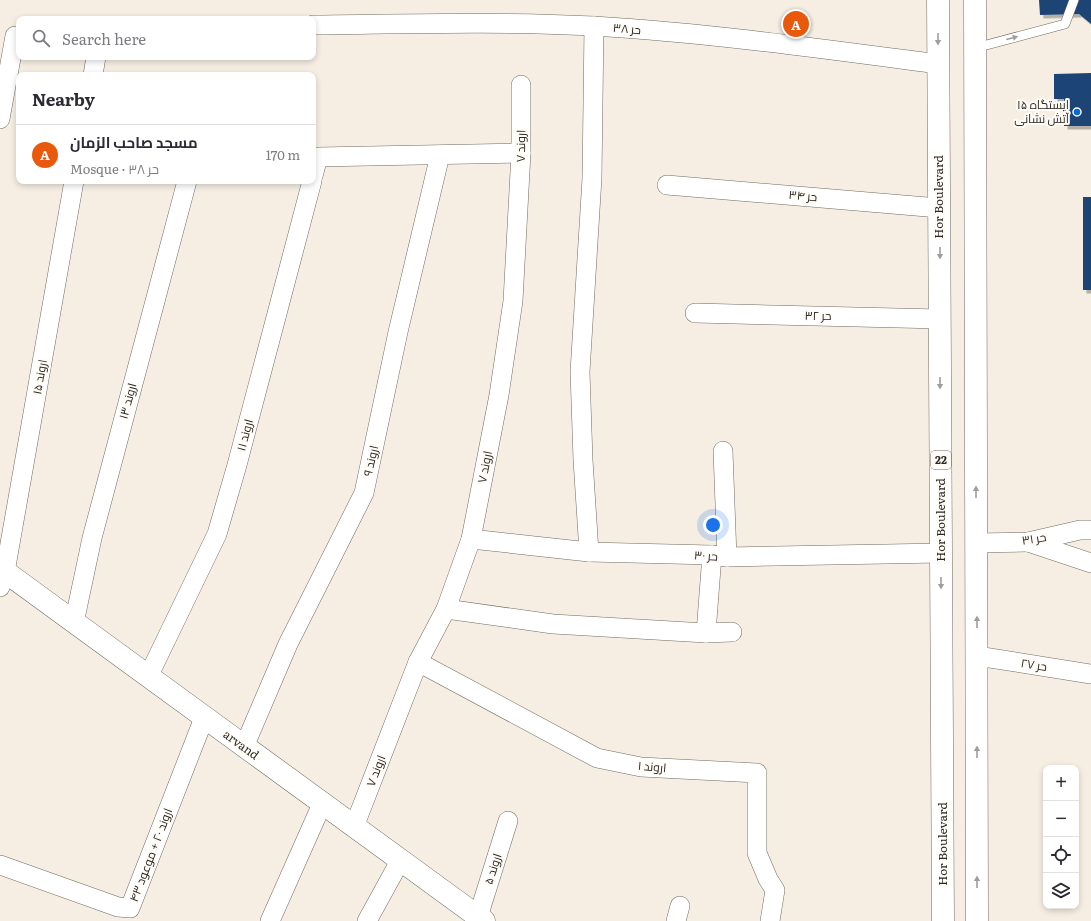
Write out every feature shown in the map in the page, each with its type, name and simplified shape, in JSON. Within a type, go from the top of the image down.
[{"type":"main road","name":"Hor Boulevard","points":[[938,0],[943,921]]},
{"type":"main road","points":[[974,0],[977,921]]},
{"type":"main road","name":"arvand","points":[[2,576],[74,623],[481,919]]},
{"type":"street","name":"حر ۳۸","points":[[316,25],[519,24],[594,26],[785,43],[938,64]]},
{"type":"street","points":[[589,552],[583,460],[580,372],[592,178],[594,26]]},
{"type":"street","points":[[0,118],[11,36]]},
{"type":"street","points":[[94,72],[96,60]]},
{"type":"street","name":"اروند ۷","points":[[354,827],[418,662],[446,609],[471,539],[499,395],[513,302],[521,153],[521,86]]},
{"type":"street","points":[[316,165],[318,157],[521,153]]},
{"type":"street","name":"اروند ۹","points":[[244,747],[288,644],[364,493],[398,332],[440,155]]},
{"type":"street","name":"اروند ۱۵","points":[[2,576],[73,184]]},
{"type":"street","name":"اروند ۱۳","points":[[74,623],[92,538],[186,184]]},
{"type":"street","name":"اروند ۱۱","points":[[148,677],[217,534],[237,465],[311,184]]},
{"type":"street","name":"حر ۳۴","points":[[667,186],[939,208]]},
{"type":"street","name":"حر ۳۲","points":[[695,313],[940,319]]},
{"type":"street","points":[[706,633],[719,556],[723,451]]},
{"type":"street","name":"حر ۳۱","points":[[976,543],[1028,542],[1091,530]]},
{"type":"street","name":"حر ۳۰","points":[[471,539],[589,552],[719,556],[941,553]]},
{"type":"street","points":[[1028,542],[1091,563]]},
{"type":"street","points":[[446,609],[553,624],[706,633],[732,632]]},
{"type":"street","name":"حر ۲۷","points":[[977,656],[1091,674]]},
{"type":"street","name":"اروند ۱","points":[[418,662],[597,758],[641,767],[758,773],[757,852],[768,879],[775,890],[770,921]]},
{"type":"street","name":"اروند ۲۰ + موعود ۴۳","points":[[0,865],[118,907],[130,908],[204,718]]},
{"type":"street","points":[[270,921],[322,804]]},
{"type":"street","name":"اروند ۵","points":[[481,919],[508,821]]},
{"type":"street","points":[[368,921],[400,860]]},
{"type":"lane","points":[[975,48],[1065,24],[1074,0]]},
{"type":"building","points":[[1039,0],[1091,0],[1091,24],[1079,14],[1040,15]]},
{"type":"building","name":"ایستگاه ۱۵ آتش نشانی","points":[[1091,73],[1091,126],[1064,126],[1064,99],[1054,99],[1054,74]]},
{"type":"building","points":[[1083,197],[1091,197],[1091,290],[1083,290]]},
{"type":"place","name":"مسجد صاحب الزمان","points":[[796,24]]},
{"type":"place","name":"ایستگاه ۱۵ آتش نشانی","points":[[1077,112]]}]
